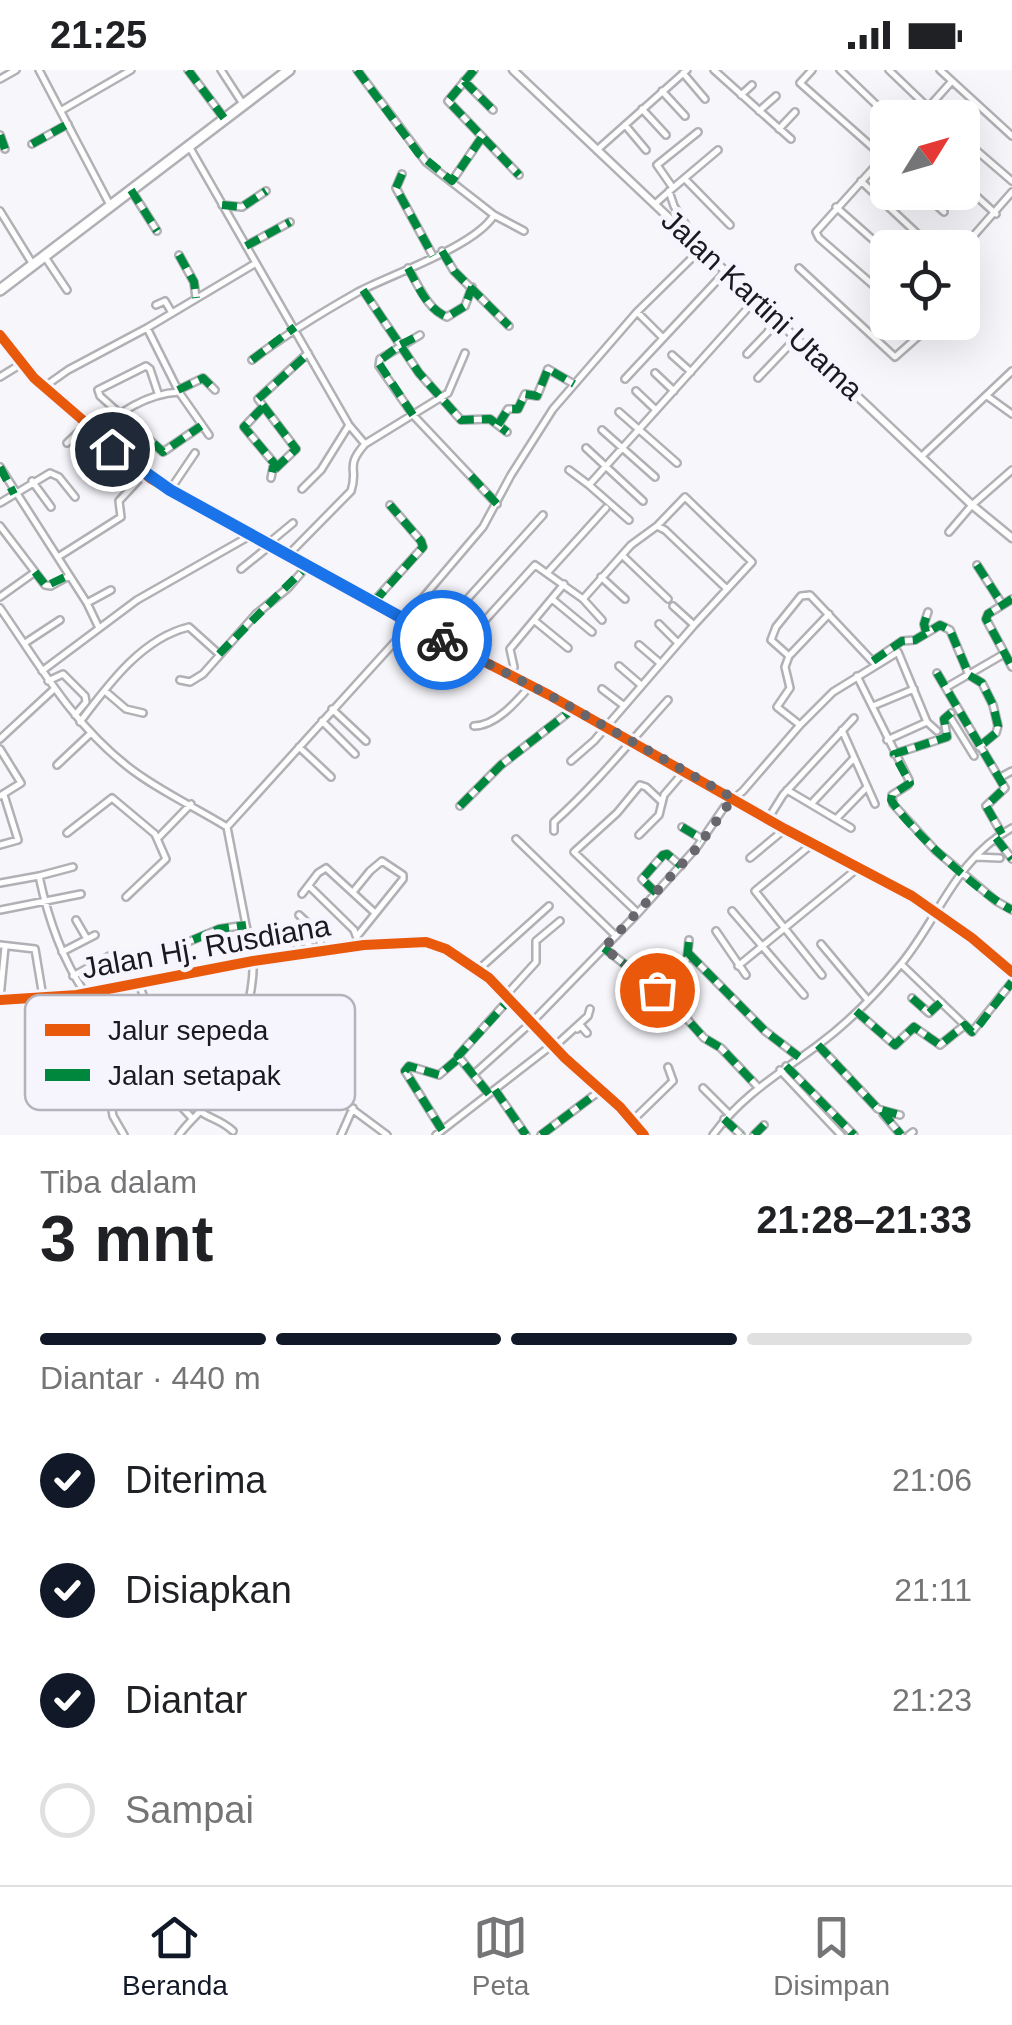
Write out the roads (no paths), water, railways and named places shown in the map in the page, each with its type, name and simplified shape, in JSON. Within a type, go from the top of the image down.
[{"type":"highway","points":[[0,290],[289,70]]},
{"type":"street","points":[[0,79],[16,70]]},
{"type":"street","points":[[39,70],[110,205]]},
{"type":"street","points":[[62,110],[131,70]]},
{"type":"street","points":[[188,70],[224,118]]},
{"type":"street","points":[[220,70],[243,104]]},
{"type":"street","points":[[358,70],[418,154],[494,215],[524,231]]},
{"type":"street","points":[[474,70],[448,101],[518,174]]},
{"type":"street","name":"Jalan Kartini Utama","points":[[513,70],[972,505],[1012,538]]},
{"type":"street","points":[[714,70],[791,138]]},
{"type":"street","points":[[722,77],[728,70]]},
{"type":"street","points":[[812,70],[800,83],[870,143]]},
{"type":"street","points":[[888,70],[920,100]]},
{"type":"street","points":[[940,70],[1012,136]]},
{"type":"street","points":[[843,71],[872,100]]},
{"type":"street","points":[[597,150],[685,72],[705,99]]},
{"type":"street","points":[[934,100],[952,81]]},
{"type":"street","points":[[464,82],[493,110]]},
{"type":"street","points":[[741,95],[752,84]]},
{"type":"street","points":[[662,91],[685,116]]},
{"type":"street","points":[[759,111],[776,96]]},
{"type":"street","points":[[642,109],[666,135]]},
{"type":"street","points":[[779,128],[796,112]]},
{"type":"street","points":[[32,144],[68,124]]},
{"type":"street","points":[[625,125],[646,150]]},
{"type":"street","points":[[227,827],[374,663],[483,527],[553,409],[637,312],[701,249],[674,206],[671,190],[657,167],[698,132]]},
{"type":"street","points":[[0,134],[6,149]]},
{"type":"street","points":[[452,181],[482,136]]},
{"type":"street","points":[[188,146],[350,425],[365,444]]},
{"type":"street","points":[[655,204],[718,150]]},
{"type":"street","points":[[980,154],[1012,182]]},
{"type":"street","points":[[870,172],[816,232],[870,282]]},
{"type":"street","points":[[402,174],[396,188],[433,256]]},
{"type":"street","points":[[686,179],[730,226]]},
{"type":"street","points":[[861,181],[913,230]]},
{"type":"street","points":[[131,190],[157,232]]},
{"type":"street","points":[[222,205],[242,207],[266,191]]},
{"type":"street","points":[[980,230],[1012,192]]},
{"type":"street","points":[[980,200],[996,214]]},
{"type":"street","points":[[836,206],[870,237]]},
{"type":"street","points":[[0,211],[33,266]]},
{"type":"street","points":[[252,360],[295,327],[478,234],[494,215]]},
{"type":"street","points":[[246,246],[290,222]]},
{"type":"street","points":[[442,252],[454,271],[508,326]]},
{"type":"street","points":[[179,255],[194,282],[196,298]]},
{"type":"street","points":[[45,257],[67,290]]},
{"type":"street","points":[[44,387],[256,263]]},
{"type":"street","points":[[408,268],[428,302],[442,316],[466,306],[472,287]]},
{"type":"street","points":[[799,268],[870,332]]},
{"type":"street","points":[[625,379],[726,272]]},
{"type":"street","points":[[363,290],[419,373],[463,421],[487,419],[507,432]]},
{"type":"street","points":[[156,305],[165,300],[172,313]]},
{"type":"street","points":[[589,485],[755,300]]},
{"type":"street","points":[[637,312],[664,339]]},
{"type":"street","points":[[747,354],[768,332],[774,316]]},
{"type":"street","points":[[147,328],[178,391],[209,435]]},
{"type":"street","points":[[0,335],[44,387],[144,474],[935,911],[1012,972]]},
{"type":"street","points":[[420,336],[380,359],[379,366],[413,414],[497,504]]},
{"type":"street","points":[[758,378],[797,337]]},
{"type":"street","points":[[878,340],[896,356],[914,340]]},
{"type":"street","points":[[274,469],[296,449],[258,400],[309,352]]},
{"type":"street","points":[[289,554],[351,490],[352,461],[365,444],[442,397],[457,376],[465,353]]},
{"type":"street","points":[[672,355],[691,372]]},
{"type":"street","points":[[0,378],[21,364]]},
{"type":"street","points":[[158,393],[146,366],[100,389],[100,396],[163,452],[202,426]]},
{"type":"street","points":[[498,425],[508,409],[518,409],[526,394],[537,395],[548,369],[574,384]]},
{"type":"street","points":[[922,456],[1012,371]]},
{"type":"street","points":[[655,373],[674,391]]},
{"type":"street","points":[[95,433],[120,412],[158,393],[178,391],[203,378],[215,390]]},
{"type":"street","points":[[636,391],[656,410]]},
{"type":"street","points":[[987,396],[1012,414]]},
{"type":"street","points":[[263,407],[244,427],[271,460],[272,478]]},
{"type":"street","points":[[619,412],[677,463]]},
{"type":"street","points":[[67,443],[86,424]]},
{"type":"street","points":[[302,490],[321,470],[350,425]]},
{"type":"street","points":[[602,430],[655,478]]},
{"type":"street","points":[[586,448],[642,501]]},
{"type":"street","points":[[170,490],[195,454]]},
{"type":"street","points":[[0,467],[70,575],[99,628]]},
{"type":"street","points":[[569,470],[629,520]]},
{"type":"street","points":[[949,532],[972,505],[1012,470]]},
{"type":"street","points":[[0,503],[44,474],[55,474],[75,497]]},
{"type":"street","points":[[58,557],[121,517],[120,500],[144,474]]},
{"type":"street","points":[[32,482],[51,507]]},
{"type":"street","points":[[571,760],[594,740],[752,562],[685,498],[622,555],[583,599]]},
{"type":"street","points":[[374,602],[423,547],[390,505]]},
{"type":"street","points":[[548,572],[606,508]]},
{"type":"street","points":[[434,636],[543,515]]},
{"type":"street","points":[[240,569],[293,523]]},
{"type":"street","points":[[0,526],[46,586],[70,575]]},
{"type":"street","points":[[657,526],[727,589]]},
{"type":"street","points":[[42,671],[137,600],[253,534]]},
{"type":"street","points":[[622,555],[668,598]]},
{"type":"street","points":[[180,680],[195,680],[308,565]]},
{"type":"street","points":[[459,649],[536,565],[583,599],[602,620]]},
{"type":"street","points":[[976,565],[1002,604]]},
{"type":"street","points":[[0,597],[35,572]]},
{"type":"street","points":[[602,577],[625,600]]},
{"type":"street","points":[[512,675],[510,649],[564,584]]},
{"type":"street","points":[[87,603],[111,590]]},
{"type":"street","points":[[790,656],[771,638],[802,596],[810,595],[874,663]]},
{"type":"street","points":[[552,599],[592,632]]},
{"type":"street","points":[[1012,599],[986,620],[1012,667]]},
{"type":"street","points":[[460,605],[480,622]]},
{"type":"street","points":[[673,606],[694,625]]},
{"type":"street","points":[[0,608],[77,719],[128,767],[227,827],[253,960],[249,995]]},
{"type":"street","points":[[926,632],[928,612]]},
{"type":"street","points":[[800,724],[777,704],[790,688],[785,666],[829,614]]},
{"type":"street","points":[[24,643],[60,620]]},
{"type":"street","points":[[535,620],[568,648]]},
{"type":"street","points":[[659,624],[678,643]]},
{"type":"street","points":[[474,1074],[533,1021],[616,936],[681,866],[733,798],[800,724],[833,692],[902,641],[915,640],[940,625],[950,630],[969,675],[983,685],[993,705],[996,734],[979,747]]},
{"type":"street","points":[[77,719],[150,644],[186,627],[219,654]]},
{"type":"street","points":[[639,645],[660,663]]},
{"type":"street","points":[[874,663],[898,652],[927,722],[938,731]]},
{"type":"street","points":[[946,687],[1000,660],[1004,653]]},
{"type":"street","points":[[619,666],[641,685]]},
{"type":"street","points":[[937,673],[955,711],[1005,790],[986,806],[1012,859]]},
{"type":"street","points":[[48,680],[64,674],[86,698],[77,719]]},
{"type":"street","points":[[857,676],[910,783],[892,794],[893,804],[935,850],[1012,910]]},
{"type":"street","points":[[474,726],[484,726],[496,718],[531,686]]},
{"type":"street","points":[[873,706],[914,688]]},
{"type":"street","points":[[0,739],[54,689]]},
{"type":"street","points":[[602,689],[623,706]]},
{"type":"street","points":[[105,692],[124,708],[143,713]]},
{"type":"street","points":[[554,831],[554,822],[619,758],[668,700]]},
{"type":"street","points":[[332,709],[366,741]]},
{"type":"street","points":[[460,806],[573,709]]},
{"type":"street","points":[[894,754],[947,737],[944,719],[955,711]]},
{"type":"street","points":[[955,711],[950,717],[974,756]]},
{"type":"street","points":[[768,819],[787,790],[854,718]]},
{"type":"street","points":[[322,721],[356,754]]},
{"type":"street","points":[[888,740],[927,722]]},
{"type":"street","points":[[842,730],[874,804]]},
{"type":"street","points":[[57,765],[92,732]]},
{"type":"street","points":[[299,747],[331,777]]},
{"type":"street","points":[[0,749],[21,784],[2,796],[18,840],[0,845]]},
{"type":"street","points":[[812,804],[854,758]]},
{"type":"street","points":[[999,778],[1012,771]]},
{"type":"street","points":[[639,835],[659,816],[661,802],[683,773]]},
{"type":"street","points":[[636,914],[574,852],[640,786],[661,802]]},
{"type":"street","points":[[836,819],[867,787]]},
{"type":"street","points":[[787,790],[851,828]]},
{"type":"street","points":[[67,833],[112,798],[158,838],[166,858],[126,897]]},
{"type":"street","points":[[158,838],[191,804]]},
{"type":"street","points":[[682,828],[702,839]]},
{"type":"street","points":[[713,1135],[757,1086],[818,1045],[856,1011],[901,964],[972,857],[1012,828]]},
{"type":"street","points":[[750,858],[785,830]]},
{"type":"street","points":[[516,839],[616,936]]},
{"type":"street","points":[[812,844],[754,892],[822,975]]},
{"type":"street","points":[[656,892],[642,878],[663,854],[681,866]]},
{"type":"street","points":[[972,857],[1000,858]]},
{"type":"street","points":[[353,892],[380,862],[402,872],[403,880],[358,934]]},
{"type":"street","points":[[0,883],[72,868]]},
{"type":"street","points":[[302,894],[326,868],[376,913]]},
{"type":"street","points":[[738,966],[858,868]]},
{"type":"street","points":[[39,876],[62,952],[82,994]]},
{"type":"street","points":[[309,886],[358,934],[360,946]]},
{"type":"street","points":[[0,910],[81,894]]},
{"type":"street","points":[[478,970],[549,906]]},
{"type":"street","points":[[732,911],[804,995]]},
{"type":"street","points":[[299,915],[318,933],[319,952]]},
{"type":"street","points":[[76,920],[87,939]]},
{"type":"street","points":[[560,921],[536,942],[536,962],[459,1058],[436,1076],[408,1066],[405,1070],[439,1133],[581,1026],[587,1033]]},
{"type":"street","points":[[189,971],[176,947],[246,924]]},
{"type":"street","points":[[716,932],[746,975]]},
{"type":"street","points":[[297,954],[298,934],[319,952]]},
{"type":"street","points":[[62,952],[95,935]]},
{"type":"street","points":[[655,989],[686,959],[689,940]]},
{"type":"street","name":"Jalan Hj. Rusdiana","points":[[72,995],[253,960],[426,942],[446,948],[509,996],[644,1135]]},
{"type":"street","points":[[821,944],[867,999]]},
{"type":"street","points":[[0,1000],[3,946],[34,949],[42,995]]},
{"type":"street","points":[[604,948],[670,1000],[704,1038],[721,1048],[757,1086]]},
{"type":"street","points":[[74,976],[109,956]]},
{"type":"street","points":[[686,959],[798,1058]]},
{"type":"street","points":[[901,964],[972,1032],[1012,982]]},
{"type":"street","points":[[675,971],[690,978]]},
{"type":"street","points":[[138,984],[142,995]]},
{"type":"street","points":[[912,998],[929,1012],[940,1002]]},
{"type":"street","name":"Jalan Hj. Rusdiana","points":[[0,1000],[25,999]]},
{"type":"street","points":[[555,1046],[588,1016],[590,1008]]},
{"type":"street","points":[[856,1011],[895,1046],[914,1027],[940,1045],[964,1025]]},
{"type":"street","points":[[818,1045],[908,1134]]},
{"type":"street","points":[[459,1058],[526,1135]]},
{"type":"street","points":[[632,1121],[673,1081],[668,1067]]},
{"type":"street","points":[[784,1067],[842,1135]]},
{"type":"street","points":[[784,1067],[854,1135]]},
{"type":"street","points":[[703,1088],[741,1135]]},
{"type":"street","points":[[541,1135],[601,1090]]},
{"type":"street","points":[[112,1110],[124,1135]]},
{"type":"street","points":[[185,1110],[192,1118]]},
{"type":"street","points":[[342,1135],[352,1110]]},
{"type":"street","points":[[355,1110],[386,1135]]},
{"type":"street","points":[[179,1135],[200,1111],[220,1118],[233,1131]]},
{"type":"street","points":[[882,1111],[900,1114]]},
{"type":"street","points":[[754,1135],[764,1125]]}]
